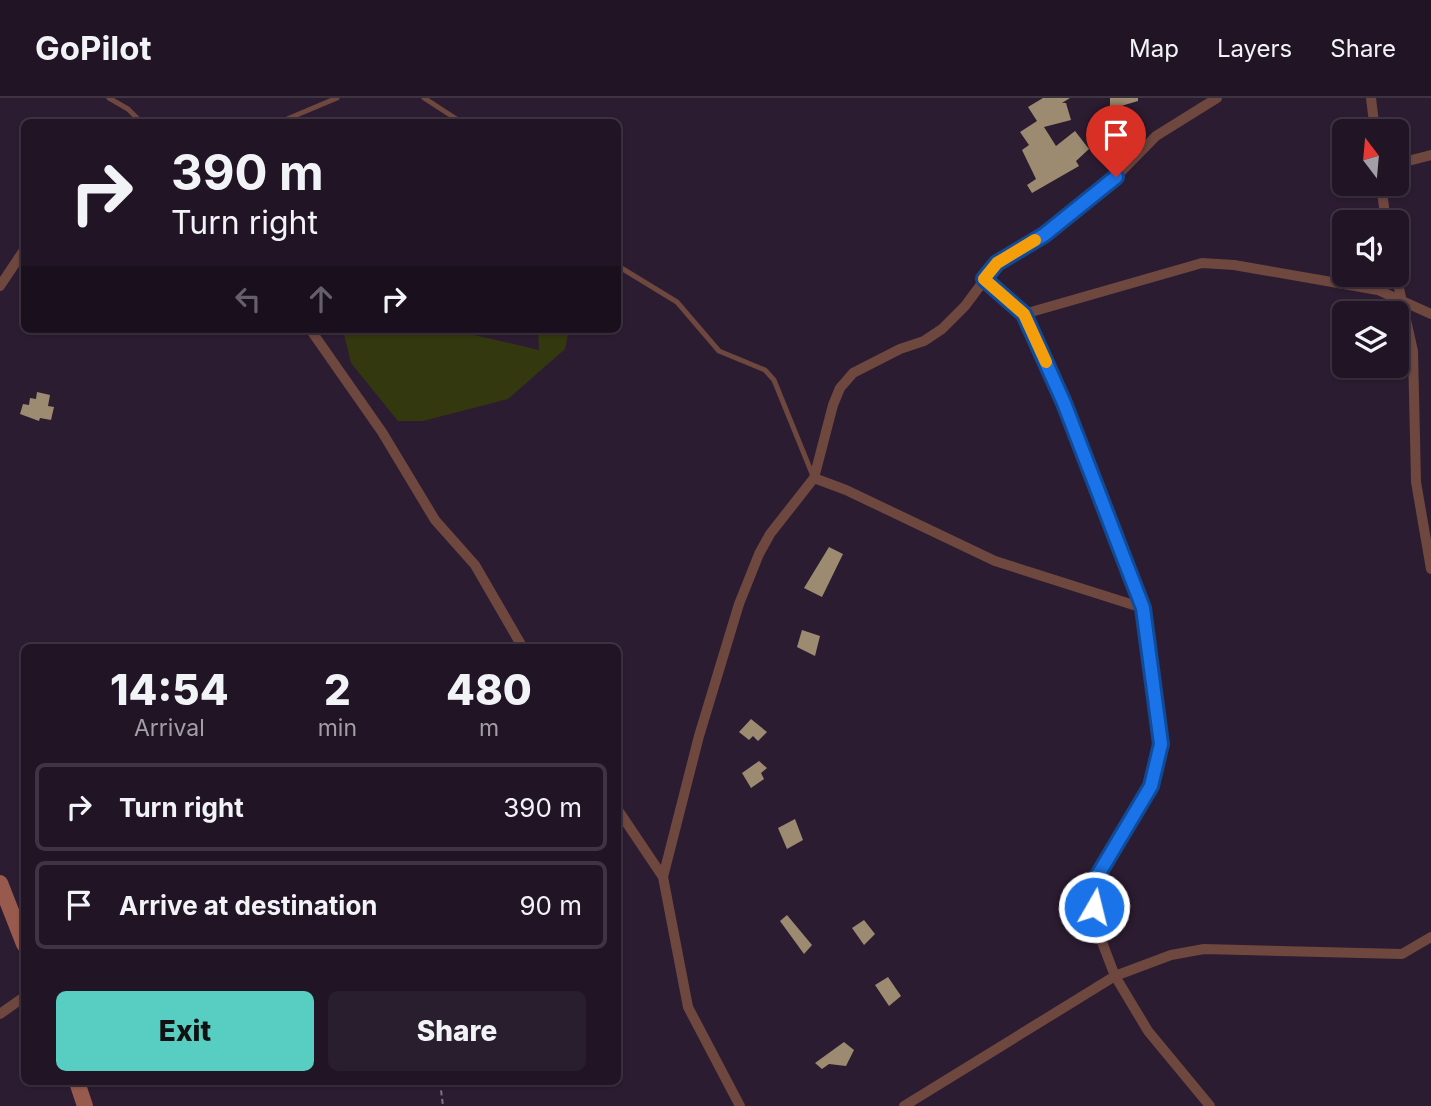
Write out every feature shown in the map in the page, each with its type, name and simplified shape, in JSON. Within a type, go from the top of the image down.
[{"type":"main road","points":[[0,883],[21,936]]},
{"type":"main road","points":[[78,1085],[85,1106]]},
{"type":"street","points":[[663,877],[699,736],[739,604],[770,534],[814,478],[827,423],[840,388],[853,373],[900,349],[925,341],[942,328],[965,306],[997,263],[1044,235],[1098,194],[1156,136],[1217,98]]},
{"type":"street","points":[[1371,98],[1374,119]]},
{"type":"street","points":[[1409,161],[1431,155]]},
{"type":"street","points":[[0,285],[21,254]]},
{"type":"street","points":[[1024,314],[1202,263],[1234,265],[1378,290],[1403,299],[1431,314]]},
{"type":"street","points":[[984,279],[1024,314],[1064,403],[1143,608],[1161,744],[1151,786],[1092,885],[1097,929],[1115,976],[1148,1031],[1210,1106]]},
{"type":"street","points":[[1400,287],[1413,351],[1416,482],[1431,569]]},
{"type":"street","points":[[313,333],[382,432],[435,520],[475,565],[521,644]]},
{"type":"street","points":[[814,478],[846,490],[995,561],[1143,608]]},
{"type":"street","points":[[621,814],[663,877],[688,1007],[740,1106]]},
{"type":"street","points":[[904,1106],[1115,976],[1171,955],[1204,950],[1402,954],[1431,937]]},
{"type":"street","points":[[0,1014],[21,999]]},
{"type":"lane","points":[[109,98],[138,119]]},
{"type":"lane","points":[[286,119],[337,98]]},
{"type":"lane","points":[[424,98],[456,119]]},
{"type":"lane","points":[[621,268],[677,302],[719,351],[765,370],[775,380],[814,478]]},
{"type":"path","points":[[440,1085],[443,1106]]},
{"type":"green space","points":[[465,333],[539,350],[538,333],[568,333],[565,349],[508,399],[423,421],[398,421],[351,363],[344,334]]},
{"type":"building","points":[[1043,98],[1070,98],[1062,103],[1066,103],[1071,120],[1044,127],[1056,146],[1075,131],[1089,149],[1076,161],[1079,166],[1032,193],[1027,185],[1036,179],[1022,150],[1029,145],[1020,132],[1037,121],[1028,107]]},
{"type":"building","points":[[1110,98],[1138,98],[1138,101],[1121,106],[1121,114],[1117,114],[1117,136],[1105,136],[1104,110],[1110,106]]},
{"type":"building","points":[[37,392],[50,395],[48,406],[54,407],[51,420],[40,418],[39,421],[20,414],[23,404],[29,405],[30,398],[36,399]]},
{"type":"building","points":[[829,547],[843,554],[822,597],[804,588]]},
{"type":"building","points":[[802,630],[820,636],[815,656],[797,647]]},
{"type":"building","points":[[751,719],[767,732],[758,741],[753,736],[749,740],[739,732]]},
{"type":"building","points":[[759,761],[767,768],[761,773],[764,779],[751,788],[742,773]]},
{"type":"building","points":[[795,819],[803,840],[787,849],[778,828]]},
{"type":"building","points":[[787,915],[812,945],[804,954],[780,921]]},
{"type":"building","points":[[864,920],[875,934],[864,945],[852,928]]},
{"type":"building","points":[[888,977],[901,996],[889,1006],[875,985]]},
{"type":"building","points":[[844,1042],[854,1050],[846,1066],[829,1064],[822,1069],[815,1063]]},
{"type":"slow traffic","points":[[1035,240],[997,263],[984,279],[1024,314],[1046,362]]},
{"type":"route","points":[[1094,907],[1092,885],[1151,786],[1161,744],[1143,608],[1064,403],[1024,314],[984,279],[997,263],[1044,235],[1116,177]]}]
